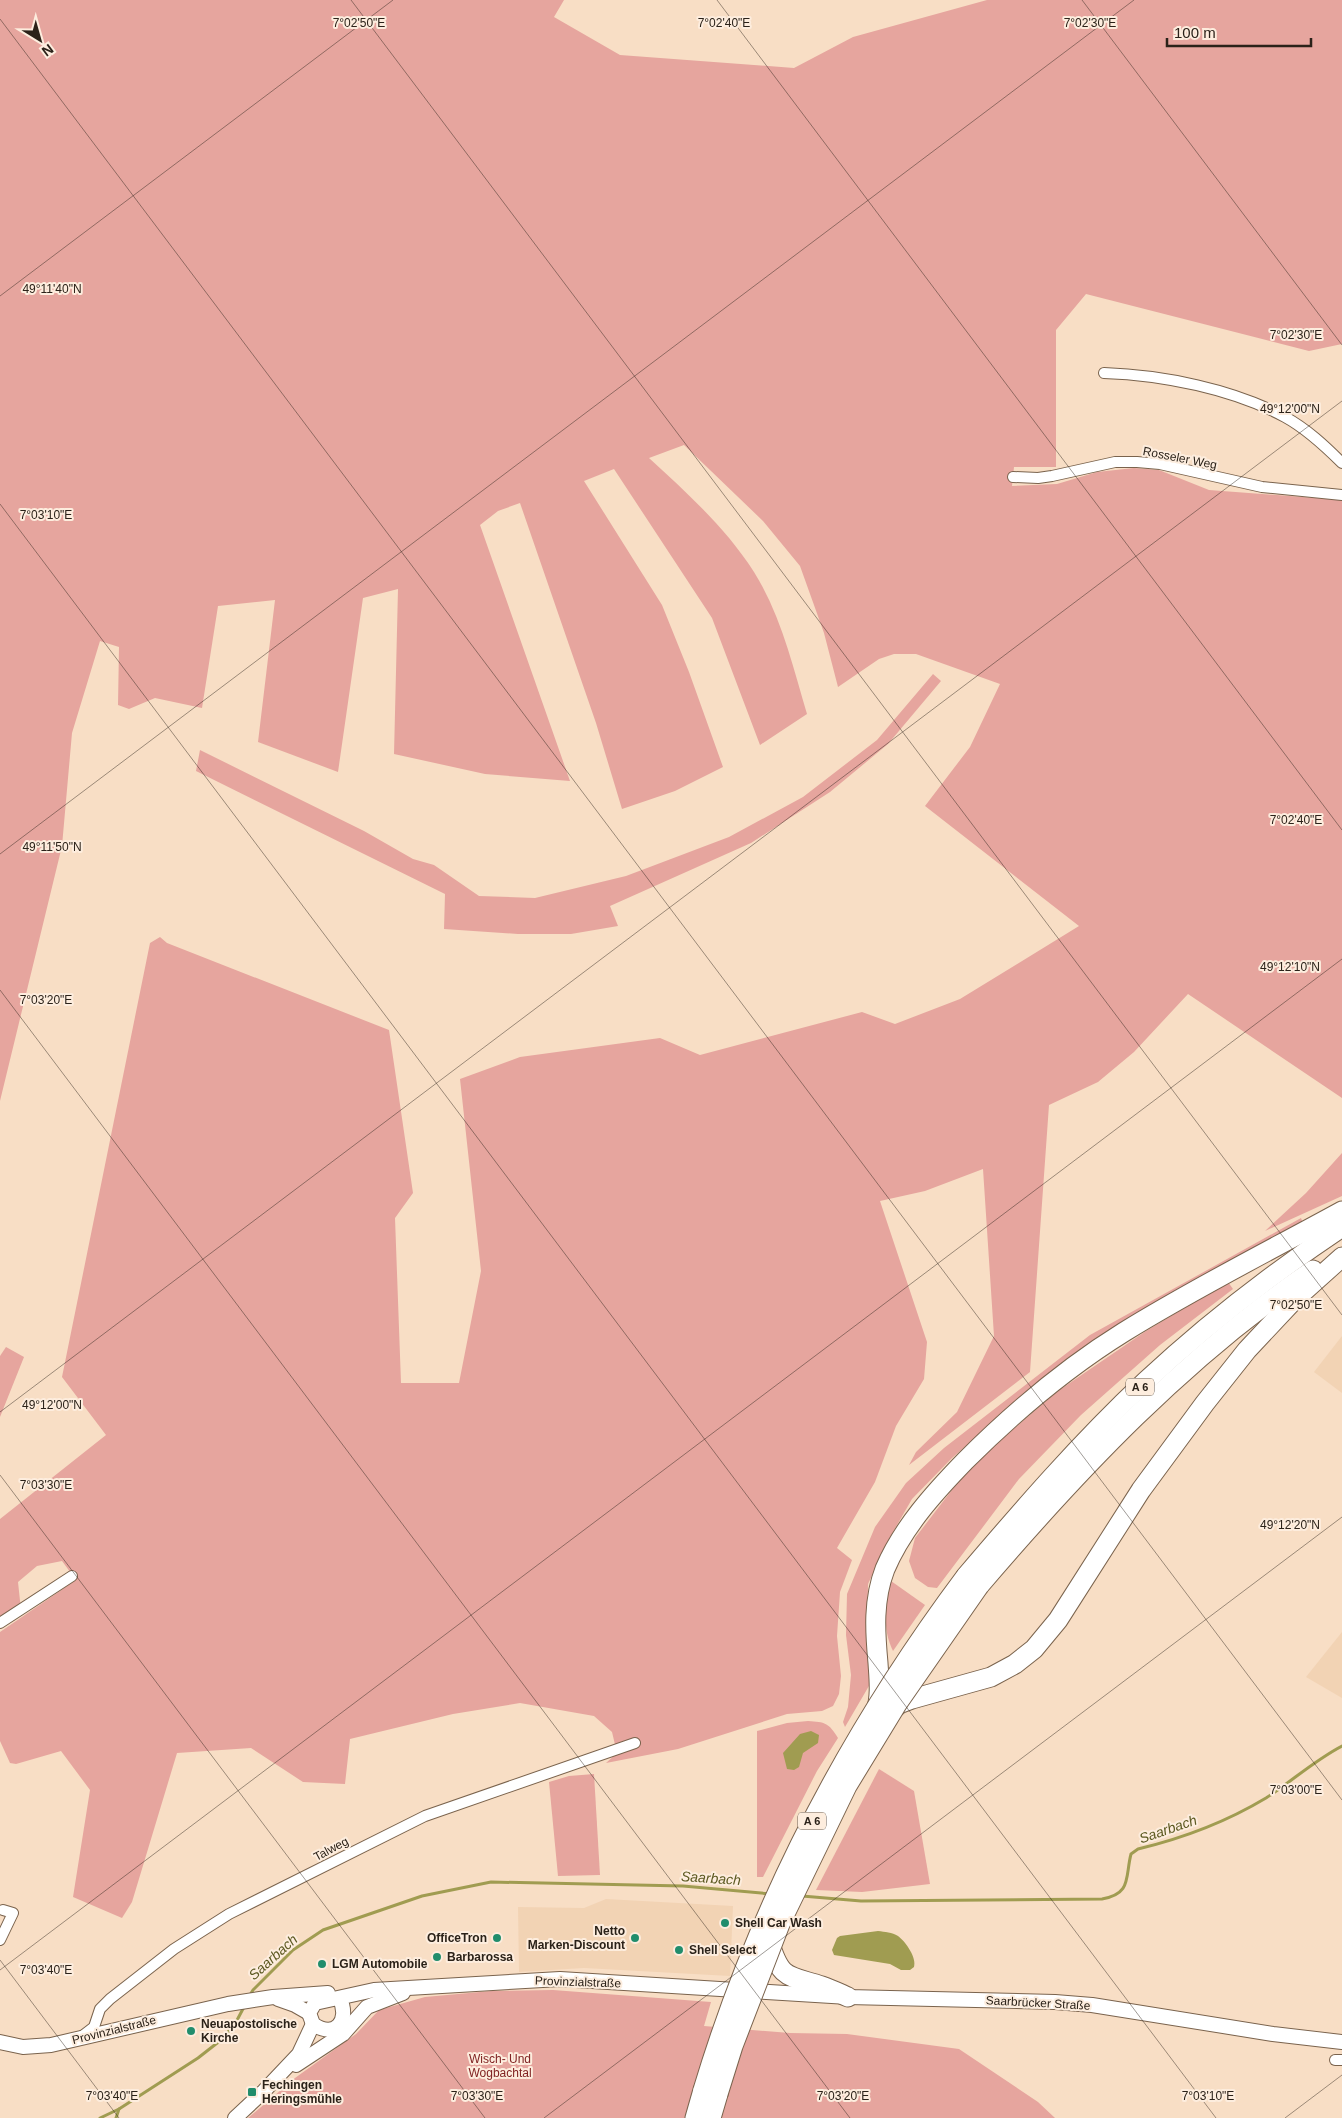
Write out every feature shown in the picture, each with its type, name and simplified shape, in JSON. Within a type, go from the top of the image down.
[{"type":"highway","points":[[872,1730],[879,1691],[876,1632],[878,1594],[884,1571],[897,1545],[923,1508],[945,1482],[1009,1420],[1055,1380],[1122,1333],[1188,1294],[1342,1211]]},
{"type":"highway","name":"A 6","points":[[695,2118],[733,2046],[780,1924],[843,1794],[973,1581],[1057,1471],[1147,1381],[1205,1330],[1269,1279],[1342,1227]]},
{"type":"highway","name":"A 6","points":[[973,1581],[1159,1394],[1218,1343],[1288,1287],[1342,1250]]},
{"type":"highway","name":"A 6","points":[[743,1991],[772,1921],[872,1730],[888,1713],[900,1704],[991,1677],[1016,1664],[1034,1650],[1047,1636],[1141,1490],[1205,1403],[1247,1350],[1294,1301],[1342,1257]]},
{"type":"highway","name":"A 6","points":[[876,1632],[882,1648],[894,1666],[909,1678],[929,1686],[963,1685]]},
{"type":"highway","points":[[764,1943],[788,1976],[848,1997]]},
{"type":"highway","name":"A 6","points":[[710,2092],[711,2118]]},
{"type":"main road","name":"Provinzialstraße","points":[[343,2005],[374,1990],[529,1980],[569,1980],[743,1991]]},
{"type":"main road","name":"Provinzialstraße","points":[[343,2005],[424,1987]]},
{"type":"main road","name":"Saarbrücker Straße","points":[[743,1991],[848,1997],[1023,2000],[1092,2005],[1273,2034],[1342,2042]]},
{"type":"main road","name":"Provinzialstraße","points":[[0,2042],[13,2046],[35,2047],[78,2039],[228,2004],[268,1998],[329,1993],[343,2005]]},
{"type":"main road","points":[[264,2091],[296,2065],[343,2034],[367,2008],[403,1993]]},
{"type":"main road","points":[[268,1998],[316,2022],[338,2026],[344,2019],[343,2005],[315,2003],[316,2022],[310,2051],[296,2065]]},
{"type":"main road","points":[[235,2118],[299,2054],[316,2022]]},
{"type":"street","points":[[1104,372],[1173,380],[1260,405],[1287,418],[1322,443],[1342,463]]},
{"type":"street","name":"Rosseler Weg","points":[[1013,477],[1052,476],[1115,462],[1137,462],[1160,464],[1262,488],[1342,495]]},
{"type":"street","points":[[0,1623],[72,1576]]},
{"type":"street","name":"Talweg","points":[[78,2039],[94,2027],[100,2009],[110,1999],[174,1949],[229,1914],[425,1816],[635,1743]]},
{"type":"street","points":[[0,1940],[13,1914],[3,1910]]},
{"type":"shaded area","points":[[1342,1336],[1342,1393],[1314,1372]]},
{"type":"shaded area","points":[[1342,1632],[1342,1698],[1306,1677]]},
{"type":"shaded area","points":[[811,1731],[819,1735],[818,1743],[803,1753],[799,1767],[794,1770],[787,1769],[783,1753],[800,1734]]},
{"type":"shaded area","points":[[606,1899],[733,1906],[730,1976],[584,1968],[519,1972],[518,1907],[584,1908]]},
{"type":"shaded area","points":[[878,1931],[888,1932],[901,1939],[914,1959],[914,1967],[910,1970],[901,1970],[890,1964],[834,1955],[832,1950],[837,1938],[840,1936]]},
{"type":"green space","points":[[0,0],[564,0],[554,17],[620,55],[794,68],[853,37],[987,0],[1342,0],[1342,344],[1309,351],[1086,294],[1056,330],[1056,467],[1014,467],[1012,486],[1057,484],[1097,472],[1134,468],[1159,470],[1209,490],[1342,500],[1342,1098],[1188,994],[1134,1052],[1098,1082],[1049,1105],[1030,1372],[909,1465],[916,1452],[957,1412],[994,1336],[983,1169],[925,1191],[880,1201],[927,1342],[924,1379],[896,1426],[875,1482],[837,1548],[852,1560],[840,1592],[837,1636],[841,1676],[839,1694],[833,1706],[822,1711],[787,1714],[678,1749],[606,1763],[617,1753],[612,1732],[594,1716],[520,1703],[453,1714],[350,1739],[345,1784],[303,1782],[251,1748],[177,1753],[132,1902],[122,1918],[73,1897],[90,1790],[61,1751],[16,1764],[10,1763],[0,1741],[0,1632],[76,1580],[62,1561],[37,1566],[18,1582],[21,1610],[0,1623],[0,1519],[106,1435],[62,1377],[150,943],[160,937],[167,943],[389,1030],[413,1193],[395,1218],[401,1383],[459,1383],[481,1271],[460,1079],[520,1057],[660,1038],[700,1055],[862,1012],[895,1024],[960,999],[1079,926],[925,806],[970,747],[1000,684],[916,654],[894,654],[879,659],[838,687],[824,633],[800,566],[763,521],[684,445],[649,458],[692,498],[718,526],[754,572],[779,623],[807,714],[760,745],[712,618],[614,469],[584,481],[662,605],[689,672],[723,767],[675,791],[622,809],[596,723],[520,503],[498,511],[480,525],[570,781],[485,774],[394,754],[398,589],[363,598],[338,772],[258,742],[275,600],[218,606],[202,708],[155,698],[129,709],[118,705],[119,647],[100,641],[72,733],[62,846],[0,1101]]},
{"type":"green space","points":[[933,674],[941,681],[888,744],[830,792],[751,843],[610,906],[618,926],[571,934],[518,934],[444,929],[445,894],[196,771],[200,750],[364,831],[413,859],[434,865],[479,896],[535,898],[626,876],[729,837],[803,797],[877,740]]},
{"type":"green space","points":[[1342,1153],[1342,1196],[1265,1231],[1306,1193]]},
{"type":"green space","points":[[1301,1218],[1303,1223],[1037,1384],[952,1458],[912,1499],[889,1539],[868,1584],[867,1633],[873,1679],[845,1727],[843,1722],[848,1707],[851,1675],[846,1635],[847,1594],[875,1527],[906,1483],[944,1448],[1090,1335]]},
{"type":"green space","points":[[1228,1282],[1233,1289],[1160,1345],[1081,1415],[1019,1479],[937,1588],[928,1587],[915,1578],[909,1561],[915,1538],[971,1465],[1058,1391],[1146,1331]]},
{"type":"green space","points":[[6,1347],[24,1357],[0,1417],[0,1356]]},
{"type":"green space","points":[[891,1581],[925,1605],[893,1651],[886,1625],[887,1599]]},
{"type":"green space","points":[[808,1721],[826,1724],[838,1738],[817,1771],[763,1877],[757,1877],[757,1731],[787,1723]]},
{"type":"green space","points":[[879,1769],[914,1791],[930,1884],[862,1892],[816,1890]]},
{"type":"green space","points":[[594,1774],[600,1875],[558,1876],[549,1782],[569,1776]]},
{"type":"green space","name":"Wisch- Und Wogbachtal","points":[[553,1990],[711,2002],[704,2026],[790,2033],[847,2034],[959,2049],[1038,2102],[1055,2118],[248,2118],[295,2078],[356,2034],[379,2010],[425,1997],[491,1991]]},
{"type":"waterway","name":"Saarbach","points":[[802,1896],[861,1901],[1102,1899],[1112,1897],[1123,1889],[1126,1883],[1131,1854],[1138,1849],[1172,1840],[1236,1815],[1266,1798],[1342,1746]]},
{"type":"waterway","name":"Saarbach","points":[[250,1995],[293,1950],[323,1930],[422,1896],[491,1882],[683,1886],[771,1894]]},
{"type":"waterway","name":"Saarbach","points":[[100,2118],[119,2109],[198,2058],[221,2040],[235,2024],[245,2005]]},
{"type":"waterway","name":"Saarbach","points":[[116,2118],[119,2109]]},
{"type":"place","name":"Shell Car Wash","points":[[725,1923]]},
{"type":"place","name":"OfficeTron","points":[[497,1938]]},
{"type":"place","name":"Netto Marken-Discount","points":[[635,1938]]},
{"type":"place","name":"Shell Select","points":[[679,1950]]},
{"type":"place","name":"Barbarossa","points":[[437,1957]]},
{"type":"place","name":"LGM Automobile","points":[[322,1964]]},
{"type":"place","name":"Neuapostolische Kirche","points":[[191,2031]]},
{"type":"place","name":"Fechingen Heringsmühle","points":[[252,2092]]}]
